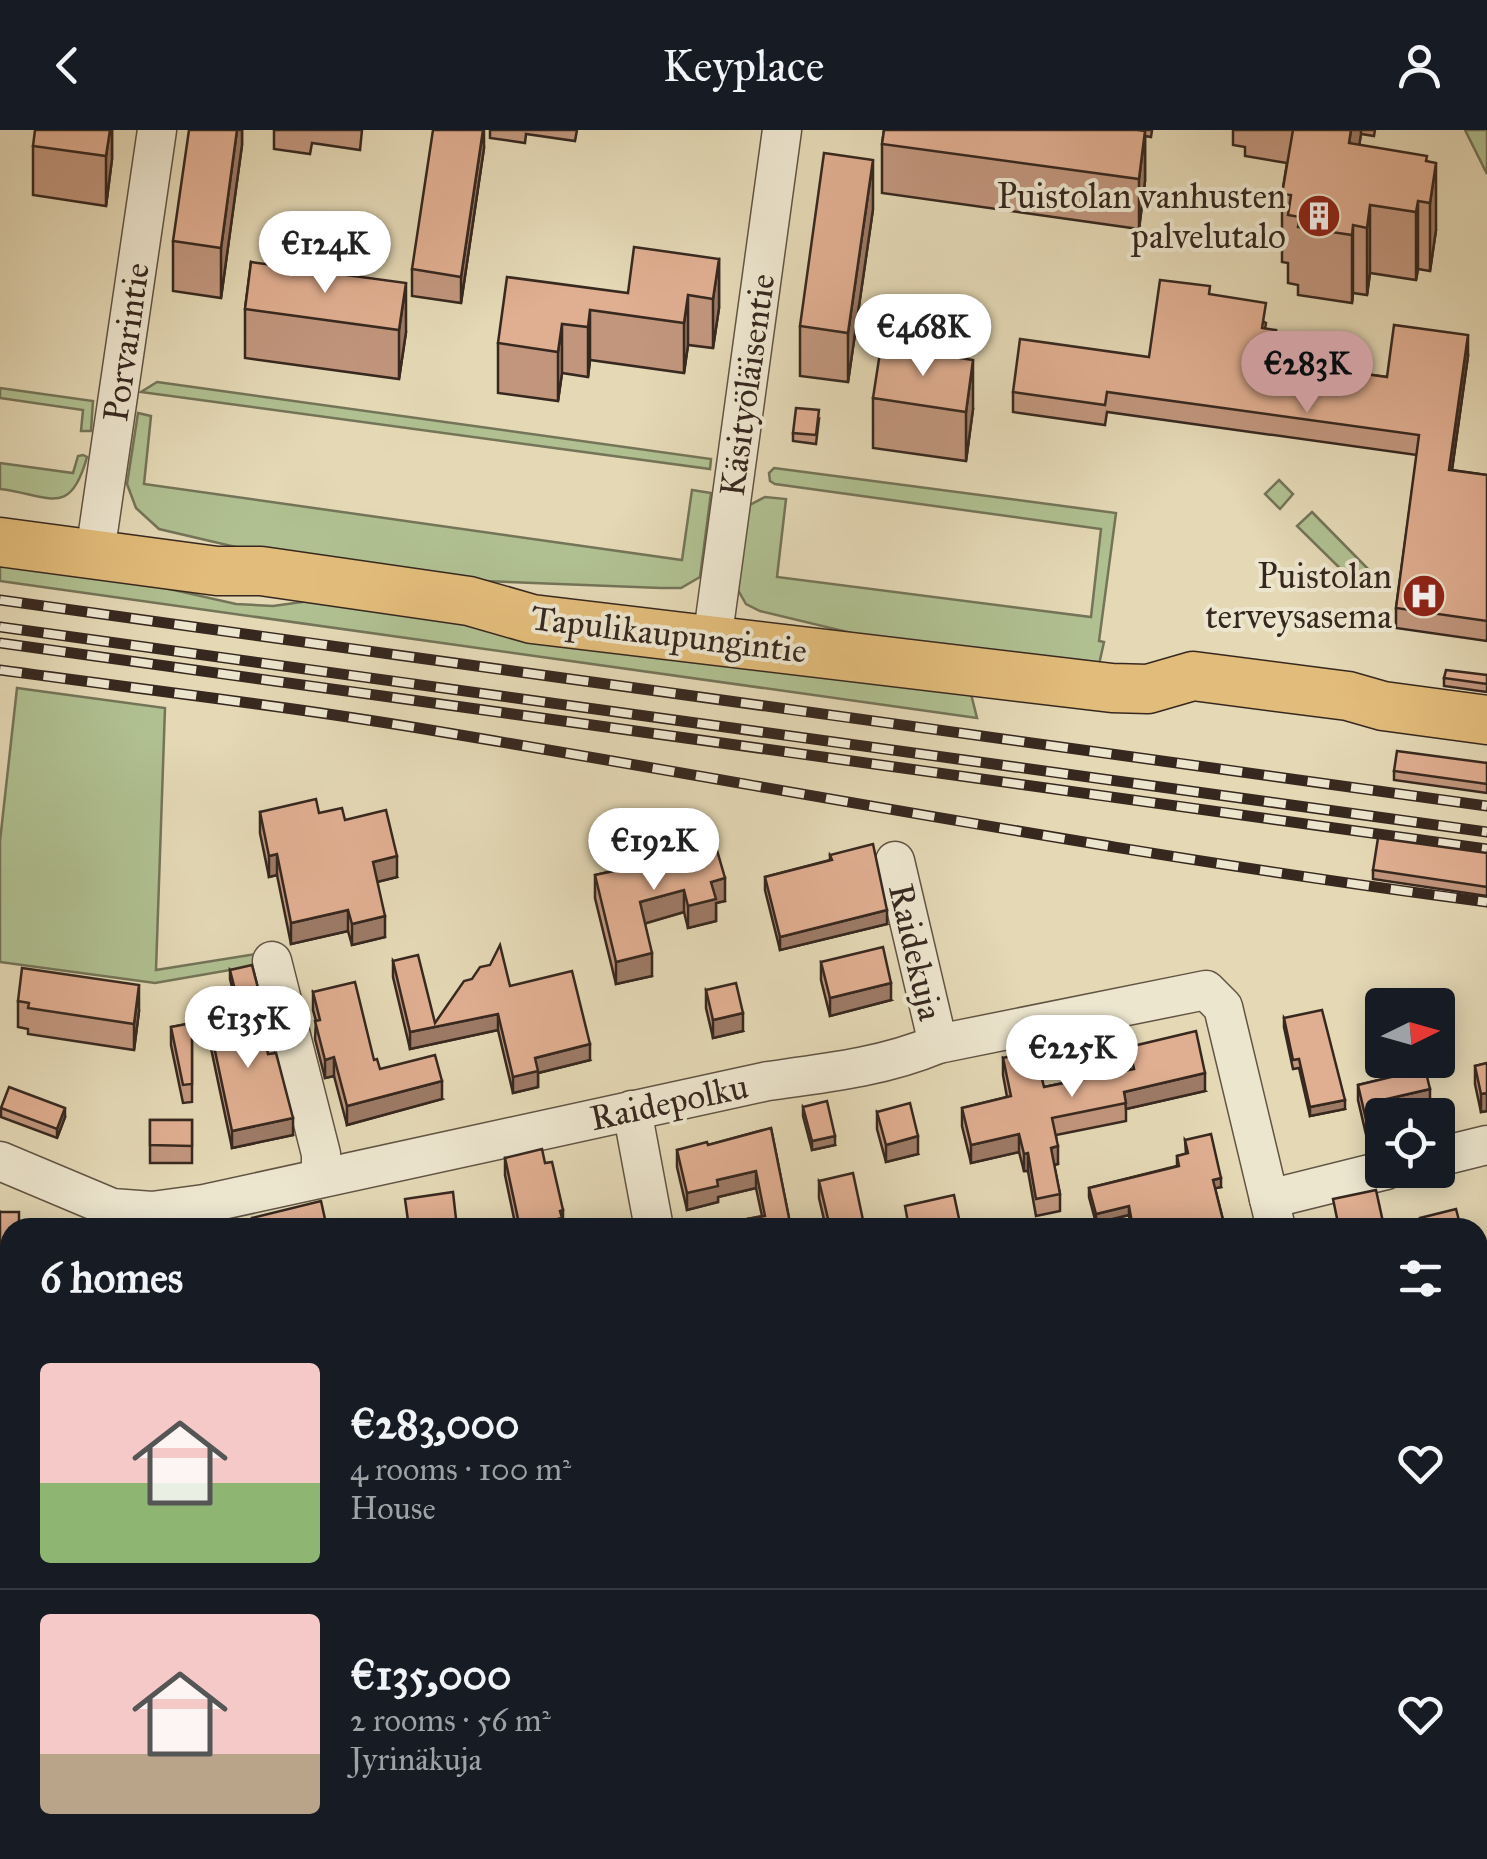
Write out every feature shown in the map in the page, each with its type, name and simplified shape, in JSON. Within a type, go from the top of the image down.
[{"type":"main road","name":"Tapulikaupungintie","points":[[0,514],[41,516],[97,540]]},
{"type":"main road","name":"Tapulikaupungintie","points":[[0,542],[97,540],[218,553],[261,571],[469,601],[532,618],[714,628],[870,658],[1148,690],[1192,707],[1487,749]]},
{"type":"main road","name":"Tapulikaupungintie","points":[[1148,690],[1193,676],[1348,696],[1383,706],[1487,720]]},
{"type":"street","name":"Porvarintie","points":[[97,540],[157,130]]},
{"type":"street","name":"Käsityöläisentie","points":[[714,628],[782,130]]},
{"type":"street","name":"Raidekuja","points":[[895,861],[938,1044]]},
{"type":"street","points":[[272,961],[321,1154],[321,1178]]},
{"type":"street","name":"Raidepolku","points":[[146,1218],[768,1081],[835,1074],[904,1058],[938,1044],[1206,990],[1223,1006],[1273,1213]]},
{"type":"street","points":[[632,1110],[652,1218]]},
{"type":"street","points":[[1455,1153],[1487,1145]]},
{"type":"street","points":[[0,1161],[112,1208],[125,1218]]},
{"type":"street","points":[[1273,1213],[1365,1178]]},
{"type":"green space","points":[[1465,130],[1487,130],[1487,174]]},
{"type":"green space","points":[[157,382],[711,459],[710,469],[141,392]]},
{"type":"green space","points":[[0,388],[93,401],[91,431],[81,431],[83,410],[0,398]]},
{"type":"green space","points":[[138,413],[151,416],[144,484],[682,560],[692,490],[711,493],[700,577],[681,588],[431,579],[291,560],[159,529],[136,508],[127,484]]},
{"type":"green space","points":[[78,456],[87,457],[80,476],[65,496],[45,498],[0,489],[0,463],[73,473]]},
{"type":"green space","points":[[774,468],[1116,513],[1098,669],[889,642],[760,611],[746,604],[738,590],[744,508],[765,497],[786,499],[777,577],[1091,617],[1101,529],[775,484],[769,473]]},
{"type":"green space","points":[[1279,480],[1293,494],[1280,509],[1265,494]]},
{"type":"green space","points":[[1312,512],[1375,576],[1362,590],[1297,526]]},
{"type":"green space","points":[[0,551],[236,604],[273,606],[309,601],[970,690],[977,718],[0,581]]},
{"type":"green space","points":[[17,688],[165,708],[156,970],[256,954],[259,965],[155,983],[0,962],[0,841]]},
{"type":"building","points":[[35,130],[110,130],[106,156],[33,146]]},
{"type":"building","points":[[189,130],[237,130],[221,248],[173,241]]},
{"type":"building","points":[[433,130],[483,130],[461,277],[412,269]]},
{"type":"building","points":[[884,130],[1145,131],[1139,179],[882,144]]},
{"type":"building","points":[[1293,130],[1351,130],[1349,143],[1427,156],[1426,161],[1436,163],[1430,203],[1418,201],[1416,212],[1370,205],[1367,228],[1353,225],[1352,235],[1298,227],[1300,217],[1288,215],[1291,195],[1282,194]]},
{"type":"building","points":[[824,153],[873,160],[848,333],[800,326]]},
{"type":"building","points":[[634,247],[719,259],[713,299],[688,295],[684,323],[590,310],[588,327],[562,324],[558,352],[498,343],[507,277],[628,293]]},
{"type":"building","points":[[251,262],[406,283],[399,330],[245,309]]},
{"type":"building","points":[[1160,280],[1210,286],[1209,294],[1266,303],[1262,328],[1276,330],[1272,361],[1387,377],[1394,325],[1468,335],[1449,470],[1487,475],[1487,621],[1396,608],[1419,435],[1107,392],[1105,405],[1013,392],[1020,339],[1149,357]]},
{"type":"building","points":[[881,346],[973,360],[966,412],[873,398]]},
{"type":"building","points":[[796,408],[819,410],[816,435],[793,433]]},
{"type":"building","points":[[1446,670],[1487,675],[1487,684],[1444,678]]},
{"type":"building","points":[[1397,751],[1487,763],[1487,784],[1394,771]]},
{"type":"building","points":[[316,799],[319,813],[342,808],[345,820],[386,810],[397,856],[373,862],[385,916],[352,924],[348,910],[291,923],[277,854],[269,856],[260,812]]},
{"type":"building","points":[[1378,838],[1487,853],[1487,887],[1373,870]]},
{"type":"building","points":[[703,840],[705,850],[716,847],[725,878],[711,882],[716,899],[688,906],[684,890],[640,902],[652,953],[616,962],[595,875],[675,858],[673,848]]},
{"type":"building","points":[[873,844],[887,910],[780,937],[765,877],[832,860],[830,855]]},
{"type":"building","points":[[500,945],[510,986],[572,971],[590,1044],[535,1058],[538,1071],[513,1077],[498,1014],[410,1032],[393,961],[418,955],[435,1023],[464,981],[472,979],[480,967],[490,965]]},
{"type":"building","points":[[883,947],[891,983],[830,998],[821,962]]},
{"type":"building","points":[[252,965],[259,992],[237,998],[230,970]]},
{"type":"building","points":[[22,968],[139,985],[134,1024],[28,1008],[29,1003],[18,1001]]},
{"type":"building","points":[[355,982],[374,1060],[377,1059],[380,1069],[435,1055],[442,1081],[347,1106],[334,1057],[325,1060],[315,1021],[320,1020],[313,992]]},
{"type":"building","points":[[736,983],[743,1013],[713,1020],[706,990]]},
{"type":"building","points":[[258,1007],[268,1054],[276,1053],[293,1118],[232,1131],[208,1018]]},
{"type":"building","points":[[1322,1010],[1345,1100],[1310,1107],[1299,1059],[1293,1060],[1284,1018]]},
{"type":"building","points":[[192,1023],[192,1084],[183,1085],[171,1027]]},
{"type":"building","points":[[1196,1031],[1205,1073],[1124,1092],[1126,1103],[1052,1118],[1058,1146],[1051,1148],[1060,1194],[1036,1199],[1028,1153],[1024,1154],[1019,1134],[971,1145],[962,1108],[1011,1096],[1003,1058],[1035,1050],[1044,1087],[1134,1069],[1129,1047]]},
{"type":"building","points":[[1487,1063],[1487,1093],[1481,1094],[1475,1066]]},
{"type":"building","points":[[1387,1078],[1427,1078],[1430,1089],[1391,1098],[1365,1098],[1365,1115],[1358,1085]]},
{"type":"building","points":[[9,1087],[65,1108],[57,1129],[1,1108]]},
{"type":"building","points":[[827,1101],[835,1136],[812,1141],[803,1107]]},
{"type":"building","points":[[910,1103],[918,1136],[886,1145],[877,1112]]},
{"type":"building","points":[[150,1120],[192,1120],[192,1146],[150,1145]]},
{"type":"building","points":[[771,1128],[789,1218],[753,1218],[765,1216],[756,1171],[717,1180],[718,1186],[687,1193],[677,1150],[707,1142],[708,1145]]},
{"type":"building","points":[[1211,1134],[1221,1178],[1213,1180],[1222,1218],[1131,1218],[1129,1206],[1096,1214],[1089,1188],[1179,1166],[1177,1156],[1188,1153],[1185,1140]]},
{"type":"building","points":[[542,1149],[545,1163],[552,1162],[562,1218],[518,1218],[505,1158]]},
{"type":"building","points":[[853,1173],[863,1218],[828,1218],[819,1181]]},
{"type":"building","points":[[1376,1190],[1382,1218],[1337,1218],[1333,1199]]},
{"type":"building","points":[[453,1192],[456,1218],[408,1218],[405,1199]]},
{"type":"building","points":[[954,1195],[959,1218],[907,1218],[905,1206]]},
{"type":"building","points":[[321,1201],[325,1218],[252,1218]]},
{"type":"building","points":[[1456,1209],[1458,1218],[1420,1218]]},
{"type":"building","points":[[0,1212],[19,1212],[19,1218],[0,1218]]},
{"type":"railway","points":[[0,600],[1487,806]]},
{"type":"railway","points":[[0,627],[1487,832]]},
{"type":"railway","points":[[0,643],[1487,849]]},
{"type":"railway","points":[[0,670],[387,723],[1094,844],[1487,902]]},
{"type":"place","name":"Puistolan vanhusten palvelutalo","points":[[1319,216]]},
{"type":"place","name":"Puistolan terveysasema","points":[[1424,596]]}]
